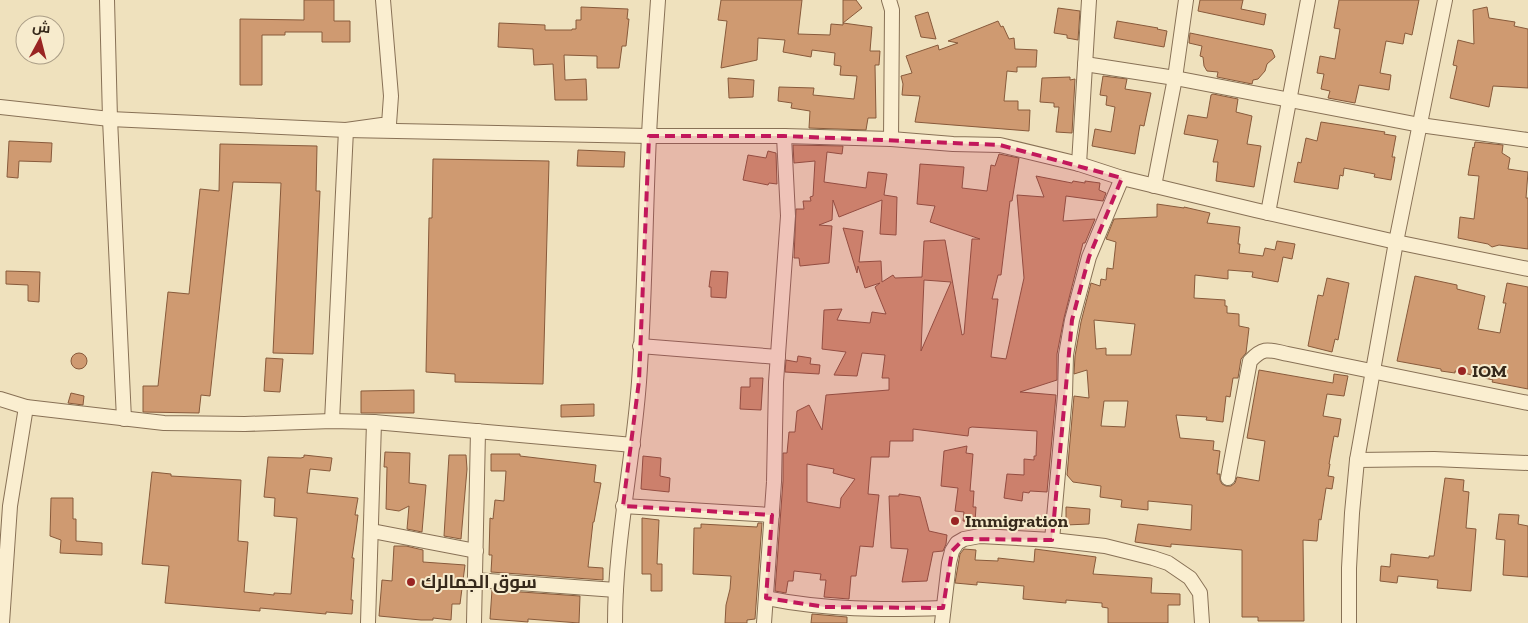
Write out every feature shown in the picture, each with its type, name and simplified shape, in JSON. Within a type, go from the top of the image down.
[{"type":"street","points":[[107,0],[110,120],[124,419]]},
{"type":"street","points":[[346,130],[389,124],[391,96],[383,0]]},
{"type":"street","points":[[615,623],[623,506],[633,445],[639,381],[644,307],[649,136],[658,0]]},
{"type":"street","points":[[888,0],[892,10],[891,139]]},
{"type":"street","points":[[1079,164],[1089,0]]},
{"type":"street","points":[[1154,186],[1175,78],[1186,0]]},
{"type":"street","points":[[1268,213],[1308,0]]},
{"type":"street","points":[[1349,623],[1349,568],[1357,460],[1396,242],[1444,0]]},
{"type":"street","points":[[1086,64],[1175,78],[1420,125],[1528,140]]},
{"type":"street","points":[[0,107],[110,120],[346,130],[649,136],[784,136],[1000,145],[1079,164],[1122,178],[1268,213],[1396,242],[1528,268]]},
{"type":"street","points":[[332,421],[346,130]]},
{"type":"street","points":[[764,623],[772,515],[778,357],[788,216],[784,136]]},
{"type":"street","points":[[1052,540],[1065,395],[1066,355],[1072,320],[1089,257],[1122,178]]},
{"type":"street","points":[[640,346],[778,357]]},
{"type":"street","points":[[1228,478],[1250,361],[1259,352],[1269,350],[1528,403]]},
{"type":"street","points":[[0,400],[26,407],[164,423],[374,422],[633,445]]},
{"type":"street","points":[[2,623],[5,506],[26,407]]},
{"type":"street","points":[[368,623],[374,422]]},
{"type":"street","points":[[474,623],[478,431]]},
{"type":"street","points":[[1357,460],[1528,463]]},
{"type":"street","points":[[623,506],[772,515]]},
{"type":"street","points":[[372,531],[476,551]]},
{"type":"street","points":[[942,623],[952,551],[957,543],[964,539],[980,536],[1052,540],[1105,546],[1168,563],[1190,578],[1200,593],[1202,623]]},
{"type":"street","points":[[475,580],[616,590]]},
{"type":"street","points":[[766,598],[825,607],[874,610],[944,608]]},
{"type":"highlighted area","points":[[649,136],[784,136],[1000,145],[1122,178],[1089,257],[1072,320],[1052,540],[964,539],[952,551],[943,608],[825,607],[766,598],[772,515],[623,506],[639,381]]},
{"type":"building","points":[[304,0],[334,0],[334,21],[350,21],[350,42],[322,42],[322,32],[285,32],[285,35],[262,35],[262,85],[240,85],[240,19],[304,20]]},
{"type":"building","points":[[721,0],[802,0],[798,34],[830,35],[831,24],[843,25],[843,23],[872,27],[870,51],[880,51],[879,65],[875,65],[876,118],[868,118],[866,130],[809,128],[810,111],[791,108],[792,103],[778,101],[779,87],[814,88],[813,95],[854,99],[857,76],[840,75],[841,66],[834,65],[835,53],[812,50],[811,57],[783,52],[785,40],[758,38],[757,60],[721,68],[727,21],[718,20]]},
{"type":"building","points":[[843,0],[856,0],[862,8],[843,23]]},
{"type":"building","points":[[1200,0],[1243,0],[1241,9],[1266,14],[1264,25],[1198,11]]},
{"type":"building","points":[[1339,0],[1419,0],[1412,35],[1405,33],[1403,44],[1386,41],[1380,73],[1391,75],[1389,90],[1359,85],[1355,103],[1328,98],[1330,91],[1321,89],[1324,74],[1317,73],[1320,56],[1335,59],[1340,29],[1334,28]]},
{"type":"building","points":[[581,7],[628,9],[627,19],[629,19],[626,46],[622,46],[619,68],[597,68],[597,56],[564,55],[565,80],[586,79],[587,100],[555,100],[553,64],[534,65],[533,49],[498,47],[499,23],[545,25],[545,30],[572,30],[576,29],[576,20],[581,20]]},
{"type":"building","points":[[1487,7],[1489,18],[1515,22],[1514,26],[1528,29],[1528,88],[1493,86],[1489,107],[1450,98],[1457,66],[1453,65],[1458,40],[1474,44],[1473,10]]},
{"type":"building","points":[[1058,8],[1080,11],[1078,40],[1067,38],[1067,35],[1054,33]]},
{"type":"building","points":[[928,12],[936,39],[921,37],[915,16]]},
{"type":"building","points":[[998,21],[1001,27],[1003,26],[1009,39],[1014,38],[1015,49],[1037,50],[1036,67],[1017,67],[1017,72],[1007,71],[1004,101],[1018,101],[1018,110],[1030,110],[1029,131],[915,122],[920,96],[902,95],[903,84],[901,76],[912,73],[906,56],[938,45],[939,50],[958,43],[948,41]]},
{"type":"building","points":[[1117,21],[1167,31],[1164,47],[1114,38]]},
{"type":"building","points":[[1190,33],[1272,50],[1275,57],[1267,64],[1265,71],[1258,79],[1253,80],[1252,84],[1217,77],[1218,72],[1207,71],[1204,66],[1203,57],[1200,56],[1202,46],[1189,43]]},
{"type":"building","points":[[1103,76],[1127,79],[1125,89],[1151,93],[1144,126],[1140,125],[1135,154],[1092,146],[1095,129],[1111,132],[1115,107],[1106,105],[1107,96],[1100,95]]},
{"type":"building","points":[[1070,77],[1070,80],[1075,79],[1072,133],[1056,132],[1059,107],[1054,107],[1054,103],[1040,102],[1042,78]]},
{"type":"building","points":[[728,78],[754,80],[753,97],[729,98]]},
{"type":"building","points":[[1211,95],[1238,99],[1236,112],[1252,116],[1247,144],[1261,146],[1254,187],[1216,181],[1218,162],[1213,162],[1218,140],[1184,134],[1188,115],[1207,118]]},
{"type":"building","points":[[1321,122],[1385,132],[1384,134],[1396,136],[1392,157],[1395,157],[1391,180],[1374,177],[1375,174],[1344,168],[1343,176],[1340,175],[1338,189],[1294,182],[1298,162],[1301,163],[1306,138],[1317,141]]},
{"type":"building","points":[[9,141],[52,143],[51,162],[19,161],[18,178],[7,177]]},
{"type":"building","points":[[1475,142],[1503,145],[1502,153],[1510,158],[1508,169],[1528,172],[1526,198],[1528,198],[1528,249],[1499,245],[1492,247],[1488,244],[1458,238],[1460,217],[1474,219],[1479,176],[1468,175]]},
{"type":"building","points":[[220,144],[317,146],[316,191],[320,191],[313,354],[273,353],[281,183],[233,182],[210,396],[201,395],[199,413],[143,412],[143,386],[158,386],[168,292],[189,294],[200,189],[219,191]]},
{"type":"building","points":[[793,145],[843,146],[842,154],[827,152],[824,182],[866,188],[868,172],[887,174],[884,195],[897,197],[896,235],[880,234],[882,200],[839,217],[833,200],[832,220],[819,225],[832,226],[829,263],[800,266],[799,258],[794,258],[796,209],[804,209],[803,201],[811,201],[810,197],[813,196],[815,161],[794,163]]},
{"type":"building","points":[[578,150],[625,152],[624,167],[577,166]]},
{"type":"building","points":[[768,151],[776,153],[777,184],[769,183],[768,185],[743,180],[748,155],[766,158]]},
{"type":"building","points":[[999,154],[1019,158],[1012,201],[1010,201],[1001,275],[998,275],[992,299],[998,299],[991,357],[1006,359],[1024,278],[1017,195],[1044,197],[1036,176],[1072,183],[1073,181],[1085,183],[1085,181],[1100,183],[1099,190],[1106,193],[1103,201],[1066,196],[1063,221],[1095,219],[1085,243],[1083,243],[1064,318],[1057,354],[1057,380],[1020,392],[1056,395],[1047,492],[1023,492],[1022,501],[1004,498],[1007,474],[1024,475],[1024,459],[1034,460],[1034,456],[1036,456],[1037,431],[972,427],[969,428],[968,436],[913,429],[913,441],[890,441],[889,457],[871,457],[868,494],[879,495],[873,547],[860,546],[856,576],[851,576],[849,599],[824,597],[826,580],[820,580],[821,574],[794,571],[793,581],[788,581],[786,593],[775,591],[783,481],[783,453],[787,453],[789,432],[795,432],[797,411],[809,405],[822,430],[826,395],[889,390],[889,378],[882,378],[885,355],[862,353],[857,376],[834,375],[846,352],[822,349],[824,310],[842,309],[837,320],[870,323],[872,312],[886,314],[875,287],[880,283],[865,288],[858,266],[857,273],[843,228],[863,231],[859,262],[881,261],[882,282],[893,275],[895,278],[922,277],[924,241],[945,240],[962,335],[964,334],[972,239],[980,239],[930,222],[935,206],[917,204],[920,164],[964,167],[962,188],[987,191],[991,165],[995,166]],"holes":[[[924,280],[951,282],[921,351]],[[807,464],[834,469],[833,473],[855,479],[841,498],[840,508],[807,502]]]},
{"type":"building","points":[[433,159],[549,161],[543,384],[455,382],[455,374],[426,372],[429,218],[432,218]]},
{"type":"building","points":[[1157,204],[1184,207],[1210,213],[1207,223],[1240,227],[1239,253],[1263,256],[1265,248],[1275,250],[1277,241],[1295,244],[1292,259],[1283,257],[1278,282],[1252,277],[1253,272],[1228,270],[1228,279],[1195,275],[1194,298],[1225,300],[1227,313],[1239,314],[1239,326],[1249,328],[1246,353],[1241,359],[1238,378],[1233,378],[1230,397],[1226,396],[1223,422],[1206,420],[1207,417],[1176,415],[1180,438],[1214,441],[1213,450],[1220,451],[1217,474],[1220,474],[1222,484],[1231,486],[1235,483],[1237,477],[1259,481],[1265,441],[1247,438],[1259,370],[1333,383],[1334,374],[1348,376],[1344,396],[1327,394],[1323,416],[1341,419],[1338,437],[1334,436],[1329,464],[1328,476],[1334,477],[1332,489],[1326,488],[1321,520],[1319,519],[1317,541],[1303,540],[1304,621],[1258,621],[1258,617],[1242,617],[1242,550],[1171,544],[1171,547],[1135,542],[1138,524],[1191,530],[1192,505],[1148,501],[1148,510],[1121,507],[1122,500],[1100,497],[1101,486],[1073,482],[1067,475],[1074,396],[1089,398],[1087,370],[1074,374],[1081,322],[1091,283],[1100,286],[1101,279],[1106,280],[1107,268],[1113,269],[1116,242],[1106,239],[1114,219],[1157,217]],"holes":[[[1094,320],[1135,324],[1131,355],[1106,355],[1106,348],[1096,349]],[[1104,401],[1128,401],[1125,427],[1101,426]]]},
{"type":"building","points":[[6,271],[40,272],[39,302],[28,301],[28,285],[6,284]]},
{"type":"building","points":[[711,271],[728,272],[726,298],[711,297],[711,287],[709,287]]},
{"type":"building","points":[[1415,276],[1457,285],[1457,289],[1485,296],[1478,329],[1500,333],[1506,303],[1503,303],[1507,283],[1528,287],[1528,389],[1492,382],[1493,380],[1455,371],[1455,373],[1441,371],[1441,369],[1397,361]]},
{"type":"building","points":[[1327,278],[1349,283],[1338,340],[1335,339],[1332,352],[1308,346],[1318,295],[1323,296]]},
{"type":"building","points":[[79,353],[87,361],[79,369],[71,361]]},
{"type":"building","points":[[798,356],[811,358],[810,364],[820,365],[819,374],[785,372],[786,360],[797,362]]},
{"type":"building","points":[[266,358],[283,359],[280,392],[264,391]]},
{"type":"building","points":[[750,378],[763,378],[761,410],[740,409],[741,387],[750,387]]},
{"type":"building","points":[[414,390],[414,413],[361,413],[361,391]]},
{"type":"building","points":[[71,393],[84,396],[83,405],[68,403]]},
{"type":"building","points":[[594,404],[594,416],[561,417],[561,405]]},
{"type":"building","points":[[967,446],[966,453],[973,454],[970,491],[974,491],[973,507],[976,507],[975,522],[963,521],[964,512],[955,511],[958,488],[941,486],[944,451]]},
{"type":"building","points":[[385,452],[410,453],[409,483],[426,485],[422,532],[407,529],[409,506],[399,511],[386,509],[387,467],[384,467]]},
{"type":"building","points":[[491,454],[520,454],[520,456],[596,465],[594,482],[601,483],[593,522],[588,567],[603,568],[603,580],[491,572],[492,555],[489,555],[490,518],[493,519],[495,500],[504,501],[506,471],[491,471]]},
{"type":"building","points":[[304,455],[332,458],[330,471],[310,469],[307,493],[358,498],[355,515],[358,515],[352,558],[354,558],[352,614],[326,612],[326,614],[260,608],[260,611],[165,603],[169,566],[142,564],[152,472],[171,474],[171,476],[241,480],[238,541],[248,542],[244,592],[274,595],[274,593],[291,594],[297,518],[274,516],[275,498],[264,497],[268,457],[301,458]]},
{"type":"building","points":[[449,455],[466,455],[467,469],[461,539],[444,536]]},
{"type":"building","points":[[643,456],[661,458],[660,476],[670,478],[669,492],[641,489]]},
{"type":"building","points":[[1445,478],[1464,480],[1463,491],[1469,492],[1466,528],[1476,529],[1471,591],[1437,588],[1438,580],[1398,576],[1397,583],[1380,581],[1381,566],[1390,567],[1391,554],[1429,558],[1429,556],[1434,556]]},
{"type":"building","points":[[899,494],[920,497],[929,531],[947,535],[943,551],[933,552],[927,581],[902,582],[908,549],[891,548],[889,496],[899,496]]},
{"type":"building","points":[[51,498],[73,498],[73,519],[76,519],[76,541],[102,543],[102,555],[60,553],[61,540],[50,536]]},
{"type":"building","points":[[1066,507],[1090,509],[1089,524],[1066,525]]},
{"type":"building","points":[[1499,514],[1519,515],[1518,524],[1528,526],[1528,577],[1503,575],[1505,540],[1496,539]]},
{"type":"building","points":[[642,518],[659,520],[657,564],[662,564],[662,591],[651,591],[651,574],[642,574]]},
{"type":"building","points":[[758,523],[762,523],[755,619],[747,620],[747,623],[725,623],[731,576],[693,574],[694,528],[701,528],[701,524],[757,527]]},
{"type":"building","points":[[394,546],[406,546],[423,550],[423,562],[465,565],[460,604],[452,604],[451,620],[433,618],[433,620],[421,620],[379,616],[382,580],[392,581]]},
{"type":"building","points":[[964,549],[976,550],[975,560],[998,561],[998,558],[1034,562],[1035,549],[1096,557],[1093,574],[1152,578],[1151,593],[1180,594],[1180,605],[1168,605],[1168,623],[1108,623],[1108,608],[1102,607],[1102,603],[1066,600],[1066,603],[1023,599],[1024,586],[977,582],[977,585],[955,583],[960,554]]},
{"type":"building","points":[[492,590],[580,596],[579,623],[528,619],[528,622],[490,619]]},
{"type":"building","points":[[812,614],[847,617],[847,623],[811,623]]},
{"type":"place","name":"IOM","points":[[1462,371]]},
{"type":"place","name":"Immigration","points":[[955,521]]},
{"type":"place","name":"سوق الجمالرك","points":[[411,582]]}]
